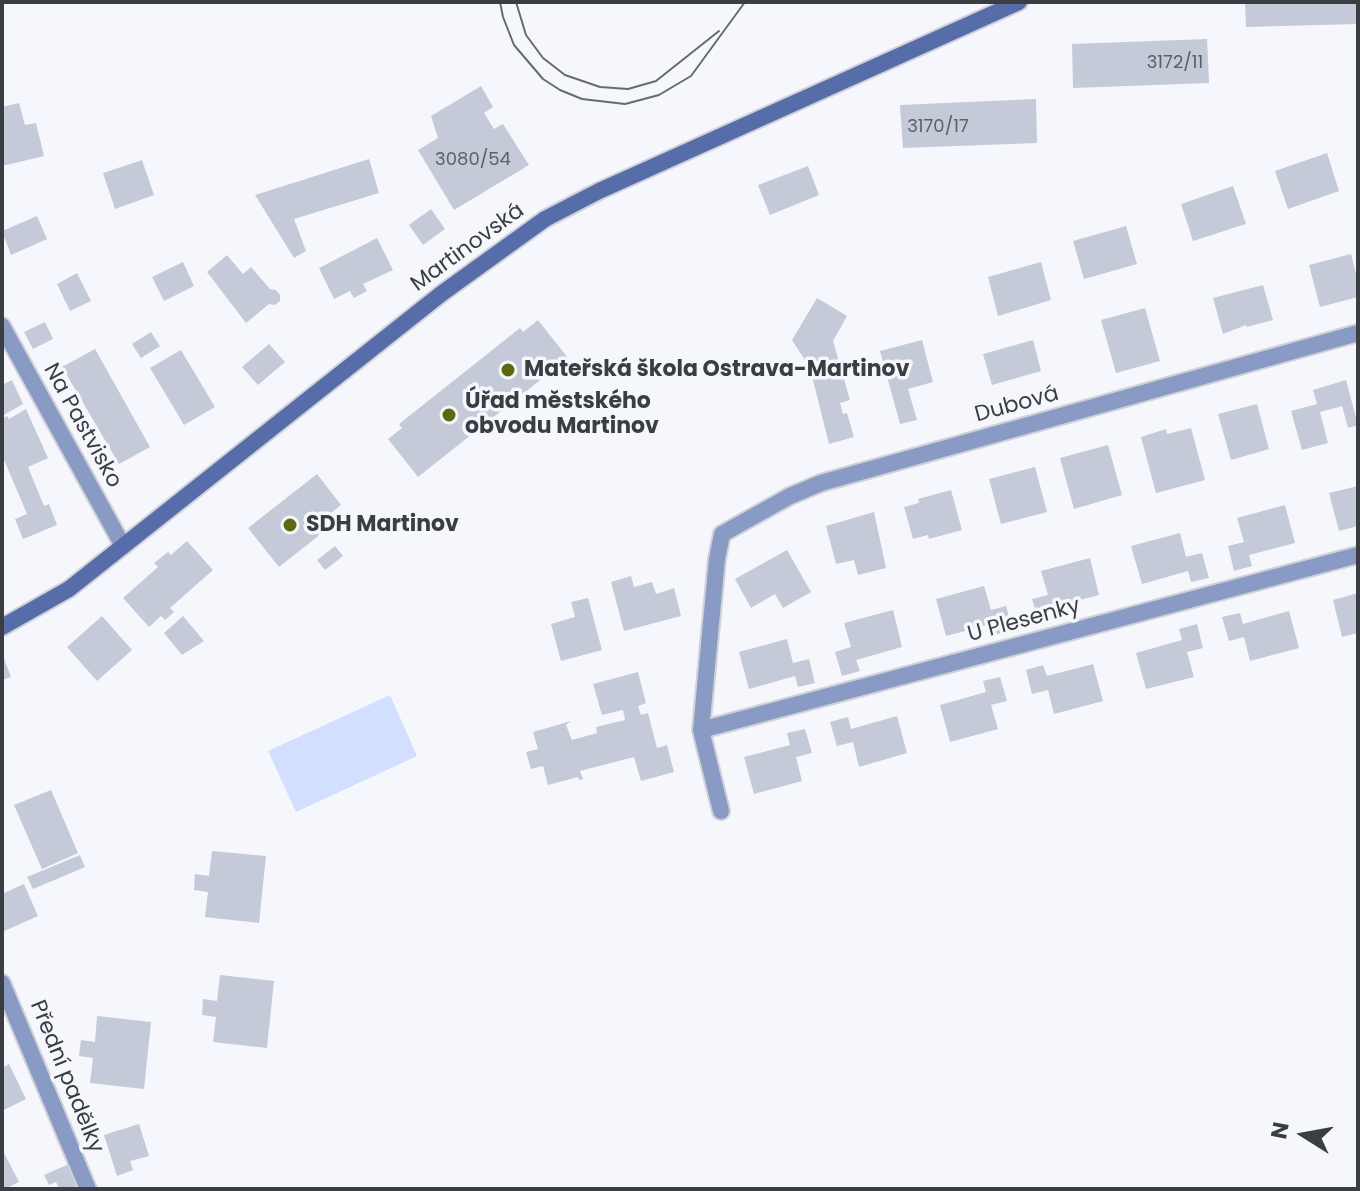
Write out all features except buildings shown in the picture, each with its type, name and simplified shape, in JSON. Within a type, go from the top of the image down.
[{"type":"street","name":"Martinovská","points":[[2,627],[60,595],[430,303],[545,219],[599,191],[1019,2]]},
{"type":"street","name":"Na Pastvisko","points":[[2,326],[123,546]]},
{"type":"street","name":"Dubová","points":[[701,730],[722,534],[790,496],[821,483],[1358,333]]},
{"type":"street","name":"U Plesenky","points":[[701,730],[1358,555]]},
{"type":"street","points":[[701,730],[721,811]]},
{"type":"street","name":"Přední padělky","points":[[2,983],[88,1189]]},
{"type":"shaded area","points":[[390,695],[417,756],[296,812],[268,751]]},
{"type":"tram line","points":[[500,2],[514,45],[543,79],[582,99],[625,104],[659,95],[691,76],[745,2]]},
{"type":"tram line","points":[[516,2],[526,35],[543,58],[565,75],[600,87],[628,89],[656,81],[719,31]]},
{"type":"place","name":"Mateřská škola Ostrava-Martinov","points":[[508,370]]},
{"type":"place","name":"Úřad městského obvodu Martinov","points":[[449,415]]},
{"type":"place","name":"SDH Martinov","points":[[290,525]]}]
